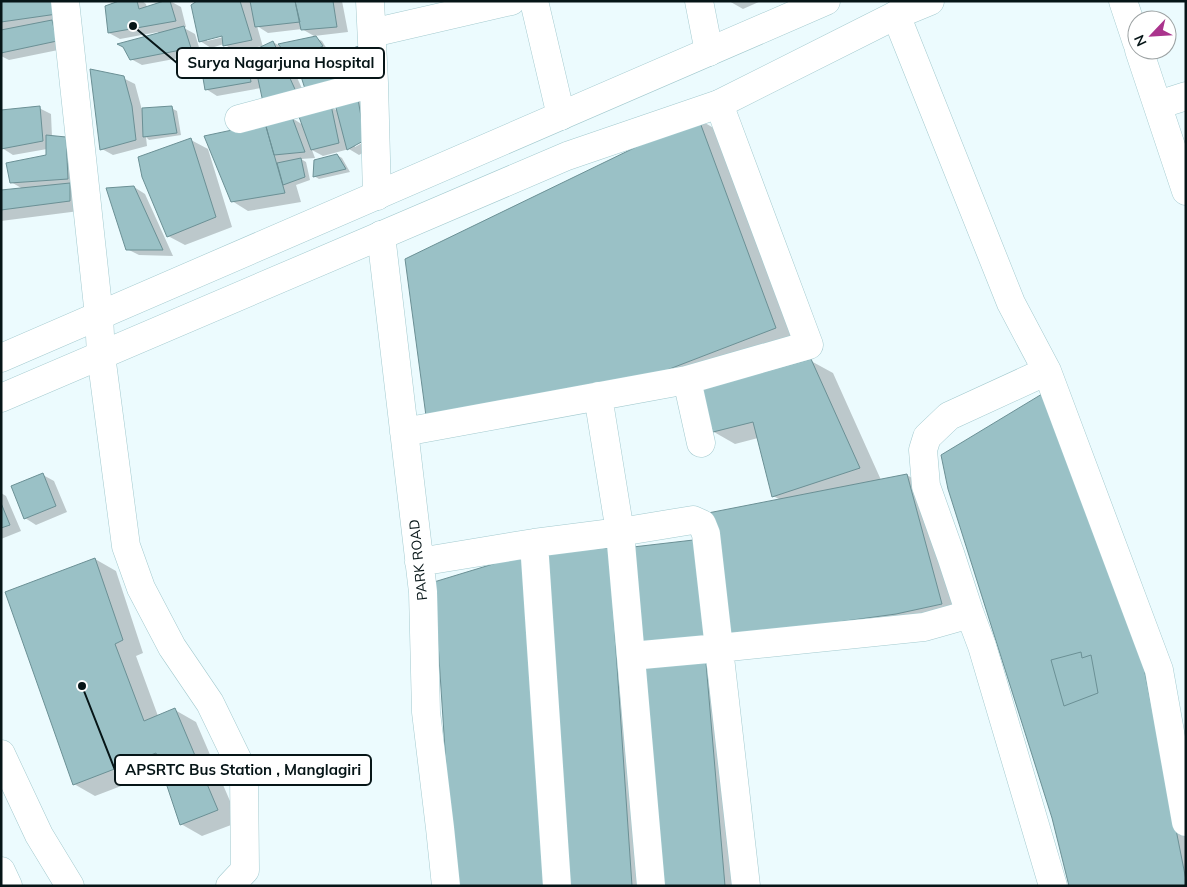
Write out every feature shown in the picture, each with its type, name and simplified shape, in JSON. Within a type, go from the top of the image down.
[{"type":"street","points":[[65,1],[99,316],[100,355],[126,546],[141,588],[172,647],[210,703],[244,773],[245,870],[230,886]]},
{"type":"street","points":[[370,1],[377,196]]},
{"type":"street","points":[[372,33],[511,1]]},
{"type":"street","points":[[534,1],[560,116]]},
{"type":"street","points":[[699,1],[710,52]]},
{"type":"street","points":[[1,358],[826,1]]},
{"type":"street","points":[[1,398],[568,156],[719,104],[896,15],[930,1]]},
{"type":"street","points":[[1123,1],[1127,13]]},
{"type":"street","points":[[896,15],[1011,303],[1046,371],[1159,670],[1186,822]]},
{"type":"street","points":[[1142,60],[1186,191]]},
{"type":"street","points":[[239,119],[374,83]]},
{"type":"street","points":[[1158,105],[1186,96]]},
{"type":"street","points":[[404,432],[687,380],[809,345],[719,104]]},
{"type":"street","name":"PARK ROAD","points":[[381,235],[423,592],[426,712],[446,886]]},
{"type":"street","points":[[1046,371],[949,416],[927,437],[923,450],[926,486],[982,646],[1052,886]]},
{"type":"street","points":[[687,380],[701,443]]},
{"type":"street","points":[[598,396],[620,532],[651,886]]},
{"type":"street","points":[[419,562],[694,520],[702,524],[706,534],[746,886]]},
{"type":"street","points":[[534,543],[557,886]]},
{"type":"street","points":[[631,656],[924,628],[970,614]]},
{"type":"street","points":[[1,754],[39,835],[70,886]]},
{"type":"street","points":[[1,871],[8,886]]},
{"type":"building","points":[[1,1],[55,1],[57,14],[1,22]]},
{"type":"building","points":[[119,1],[137,1],[139,9],[170,1],[176,21],[108,33],[105,6]]},
{"type":"building","points":[[197,1],[240,1],[252,40],[223,46],[222,36],[199,42],[191,5]]},
{"type":"building","points":[[250,1],[295,1],[300,22],[255,27]]},
{"type":"building","points":[[295,1],[333,1],[337,27],[301,30]]},
{"type":"building","points":[[52,20],[57,41],[1,53],[1,30]]},
{"type":"building","points":[[184,26],[191,48],[130,60],[123,47],[117,44]]},
{"type":"building","points":[[316,36],[323,46],[297,59],[294,63],[278,44]]},
{"type":"building","points":[[273,41],[299,98],[264,107],[252,51]]},
{"type":"building","points":[[359,46],[362,79],[306,92],[298,67]]},
{"type":"building","points":[[246,52],[251,82],[205,90],[200,60]]},
{"type":"building","points":[[90,69],[124,76],[132,106],[136,140],[100,150]]},
{"type":"building","points":[[358,99],[365,140],[347,150],[335,104]]},
{"type":"building","points":[[331,105],[339,143],[311,150],[298,114]]},
{"type":"building","points":[[40,106],[43,141],[1,149],[1,110]]},
{"type":"building","points":[[172,106],[177,133],[143,137],[142,108]]},
{"type":"building","points":[[292,117],[305,152],[274,155],[265,123]]},
{"type":"building","points":[[698,117],[776,328],[646,378],[426,416],[405,259]]},
{"type":"building","points":[[265,123],[285,193],[231,202],[204,136]]},
{"type":"building","points":[[46,135],[66,137],[68,179],[10,183],[6,163],[46,155]]},
{"type":"building","points":[[191,138],[216,217],[167,237],[142,177],[138,157]]},
{"type":"building","points":[[337,154],[346,169],[313,177],[314,160]]},
{"type":"building","points":[[301,158],[305,177],[283,185],[277,163]]},
{"type":"building","points":[[70,183],[70,201],[1,210],[1,190]]},
{"type":"building","points":[[134,186],[163,250],[126,250],[106,188]]},
{"type":"building","points":[[811,359],[860,468],[772,497],[753,422],[713,432],[699,390]]},
{"type":"building","points":[[1042,394],[1143,663],[1186,886],[1069,886],[1052,818],[948,489],[941,455]]},
{"type":"building","points":[[43,473],[56,506],[24,519],[11,486]]},
{"type":"building","points":[[907,474],[942,604],[896,614],[729,637],[708,513]]},
{"type":"building","points":[[1,503],[10,525],[1,528]]},
{"type":"building","points":[[702,539],[704,640],[638,647],[633,547]]},
{"type":"building","points":[[609,548],[632,886],[569,886],[548,552]]},
{"type":"building","points":[[526,554],[549,886],[454,886],[434,582]]},
{"type":"building","points":[[95,558],[123,640],[115,644],[144,721],[175,708],[218,810],[180,825],[156,753],[73,785],[5,592]]},
{"type":"building","points":[[1081,652],[1082,658],[1091,655],[1098,693],[1064,706],[1051,660]]},
{"type":"building","points":[[706,663],[725,886],[660,886],[641,664]]},
{"type":"place","name":"Surya Nagarjuna Hospital","points":[[133,26]]},
{"type":"place","name":"APSRTC Bus Station , Manglagiri","points":[[82,686]]}]
